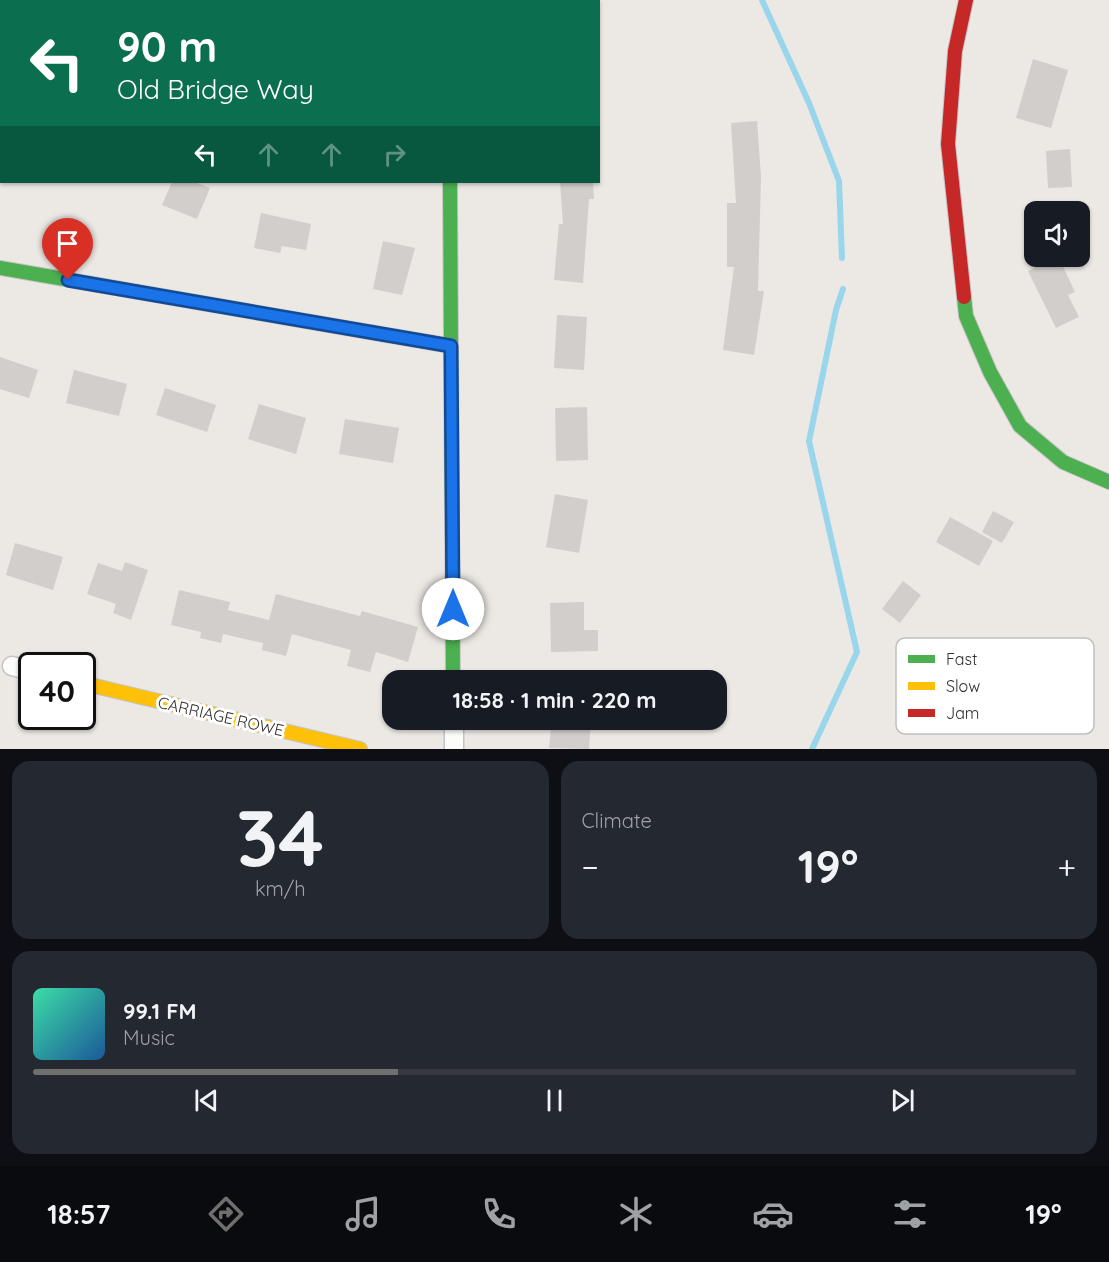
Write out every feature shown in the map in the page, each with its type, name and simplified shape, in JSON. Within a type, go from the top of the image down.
[{"type":"street","points":[[966,0],[955,51],[948,144],[966,316],[990,372],[1020,426],[1063,462],[1109,482]]},
{"type":"street","points":[[450,183],[453,670]]},
{"type":"street","points":[[0,268],[451,346]]},
{"type":"street","points":[[12,666],[18,668]]},
{"type":"street","name":"CARRIAGE ROWE","points":[[96,686],[360,749]]},
{"type":"street","points":[[454,730],[454,749]]},
{"type":"building","points":[[1033,59],[1068,70],[1051,128],[1016,118]]},
{"type":"building","points":[[757,121],[761,177],[758,291],[764,291],[754,355],[723,350],[734,267],[727,267],[727,203],[736,203],[731,123]]},
{"type":"building","points":[[1070,149],[1072,187],[1048,188],[1046,151]]},
{"type":"building","points":[[172,183],[197,183],[210,188],[197,219],[162,205]]},
{"type":"building","points":[[560,183],[593,183],[594,199],[589,199],[583,283],[554,280],[559,224],[563,224]]},
{"type":"building","points":[[261,213],[311,224],[306,250],[282,246],[280,253],[254,248]]},
{"type":"building","points":[[383,241],[415,248],[402,295],[373,289]]},
{"type":"building","points":[[1036,267],[1063,267],[1075,292],[1068,295],[1079,317],[1056,328],[1028,271]]},
{"type":"building","points":[[557,315],[587,317],[584,370],[554,368]]},
{"type":"building","points":[[0,357],[38,370],[29,398],[0,389]]},
{"type":"building","points":[[74,370],[127,384],[119,416],[66,403]]},
{"type":"building","points":[[165,388],[216,405],[207,432],[156,415]]},
{"type":"building","points":[[259,404],[306,418],[296,454],[248,439]]},
{"type":"building","points":[[587,407],[588,460],[556,461],[555,408]]},
{"type":"building","points":[[345,419],[399,428],[393,463],[339,454]]},
{"type":"building","points":[[555,494],[588,500],[579,553],[546,547]]},
{"type":"building","points":[[993,511],[1014,522],[1002,543],[982,532]]},
{"type":"building","points":[[950,517],[993,541],[979,566],[936,542]]},
{"type":"building","points":[[15,543],[63,557],[53,590],[6,575]]},
{"type":"building","points":[[125,562],[148,570],[131,620],[113,613],[116,604],[87,594],[98,563],[122,571]]},
{"type":"building","points":[[903,581],[921,595],[900,623],[882,609]]},
{"type":"building","points":[[179,590],[230,602],[228,610],[269,620],[276,594],[360,616],[362,611],[418,627],[408,662],[376,652],[370,672],[347,666],[351,650],[292,634],[286,656],[262,650],[263,643],[223,634],[221,643],[200,638],[201,632],[171,625]]},
{"type":"building","points":[[584,602],[584,630],[598,630],[598,651],[551,652],[550,603]]},
{"type":"building","points":[[551,730],[590,730],[589,749],[549,748]]},
{"type":"waterway","points":[[762,0],[809,103],[839,181],[842,258]]},
{"type":"waterway","points":[[812,749],[857,652],[809,441],[836,310],[843,289]]},
{"type":"traffic: fast","points":[[450,183],[453,670]]},
{"type":"traffic: fast","points":[[0,268],[369,332]]},
{"type":"traffic: fast","points":[[964,297],[966,316],[990,372],[1020,426],[1063,462],[1109,482]]},
{"type":"traffic: slow","points":[[96,686],[360,749]]},
{"type":"traffic: jam","points":[[964,297],[948,144],[955,51],[966,0]]},
{"type":"traffic: jam","points":[[369,332],[451,346]]},
{"type":"route","points":[[68,280],[451,346],[453,609]]}]
